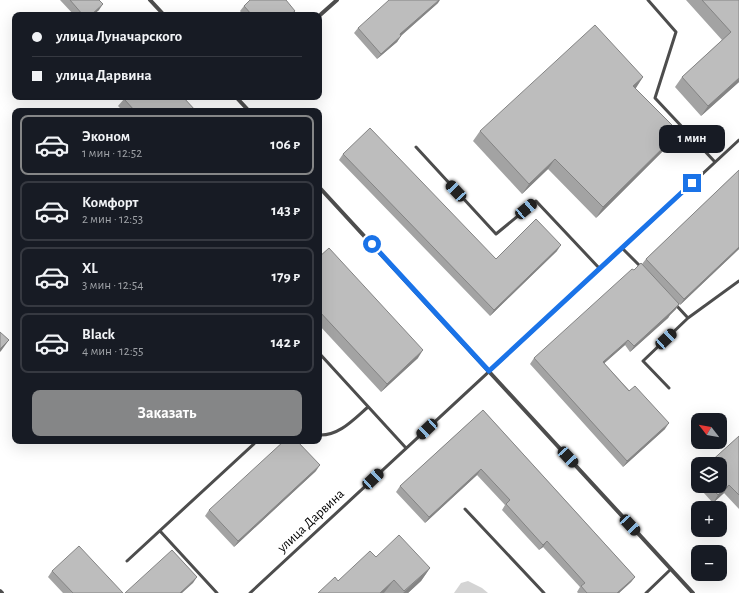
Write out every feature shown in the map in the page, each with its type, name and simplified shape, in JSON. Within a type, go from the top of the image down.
[{"type":"street","points":[[151,0],[161,12]]},
{"type":"street","points":[[322,13],[337,0]]},
{"type":"street","points":[[239,100],[246,108]]},
{"type":"street","points":[[322,190],[693,593]]},
{"type":"lane","points":[[648,0],[676,32],[655,98],[715,162]]},
{"type":"lane","name":"улица Дарвина","points":[[250,593],[739,140]]},
{"type":"lane","points":[[416,147],[496,234],[536,201],[600,269]]},
{"type":"lane","points":[[622,248],[643,269]]},
{"type":"lane","points":[[669,388],[643,361],[688,318],[739,281]]},
{"type":"lane","points":[[673,302],[688,318]]},
{"type":"lane","points":[[322,356],[406,448]]},
{"type":"lane","points":[[322,435],[336,432],[350,424],[368,407]]},
{"type":"lane","points":[[127,561],[254,444]]},
{"type":"lane","points":[[465,509],[544,593]]},
{"type":"lane","points":[[160,531],[217,593]]},
{"type":"lane","points":[[646,593],[671,569]]},
{"type":"shaded area","points":[[468,581],[482,588],[488,593],[454,593],[461,583]]},
{"type":"building","points":[[70,0],[99,0],[103,4],[94,12],[80,12]]},
{"type":"building","points":[[250,0],[286,0],[295,11],[249,12],[244,6]]},
{"type":"building","points":[[389,0],[439,0],[400,34],[401,36],[381,54],[358,28]]},
{"type":"building","points":[[702,0],[739,0],[739,78],[708,106],[682,77],[731,32]]},
{"type":"building","points":[[595,25],[643,77],[633,86],[679,132],[603,207],[555,159],[529,184],[480,131]]},
{"type":"building","points":[[125,100],[186,100],[193,108],[132,108]]},
{"type":"building","points":[[370,128],[496,259],[536,219],[561,245],[494,310],[343,154]]},
{"type":"building","points":[[739,170],[739,247],[684,299],[646,259]]},
{"type":"building","points":[[329,248],[423,350],[387,384],[322,314],[322,254]]},
{"type":"building","points":[[641,263],[679,304],[634,346],[628,340],[603,362],[629,391],[635,386],[669,423],[627,461],[534,358],[632,269],[634,270]]},
{"type":"building","points":[[0,332],[9,340],[0,349]]},
{"type":"building","points":[[483,410],[635,577],[617,593],[587,593],[581,586],[585,583],[547,541],[543,545],[506,504],[510,500],[481,469],[429,517],[400,486]]},
{"type":"building","points":[[739,436],[739,495],[729,485],[727,487],[727,457],[716,457],[725,449],[727,449],[727,447]]},
{"type":"building","points":[[281,444],[300,444],[320,465],[238,541],[209,510]]},
{"type":"building","points":[[399,535],[430,568],[404,591],[394,580],[380,593],[318,593],[335,577],[338,581],[370,551],[376,557]]},
{"type":"building","points":[[79,546],[123,593],[73,593],[52,571]]},
{"type":"building","points":[[172,550],[197,577],[180,593],[125,593]]},
{"type":"route","points":[[372,244],[489,371],[692,183]]}]
